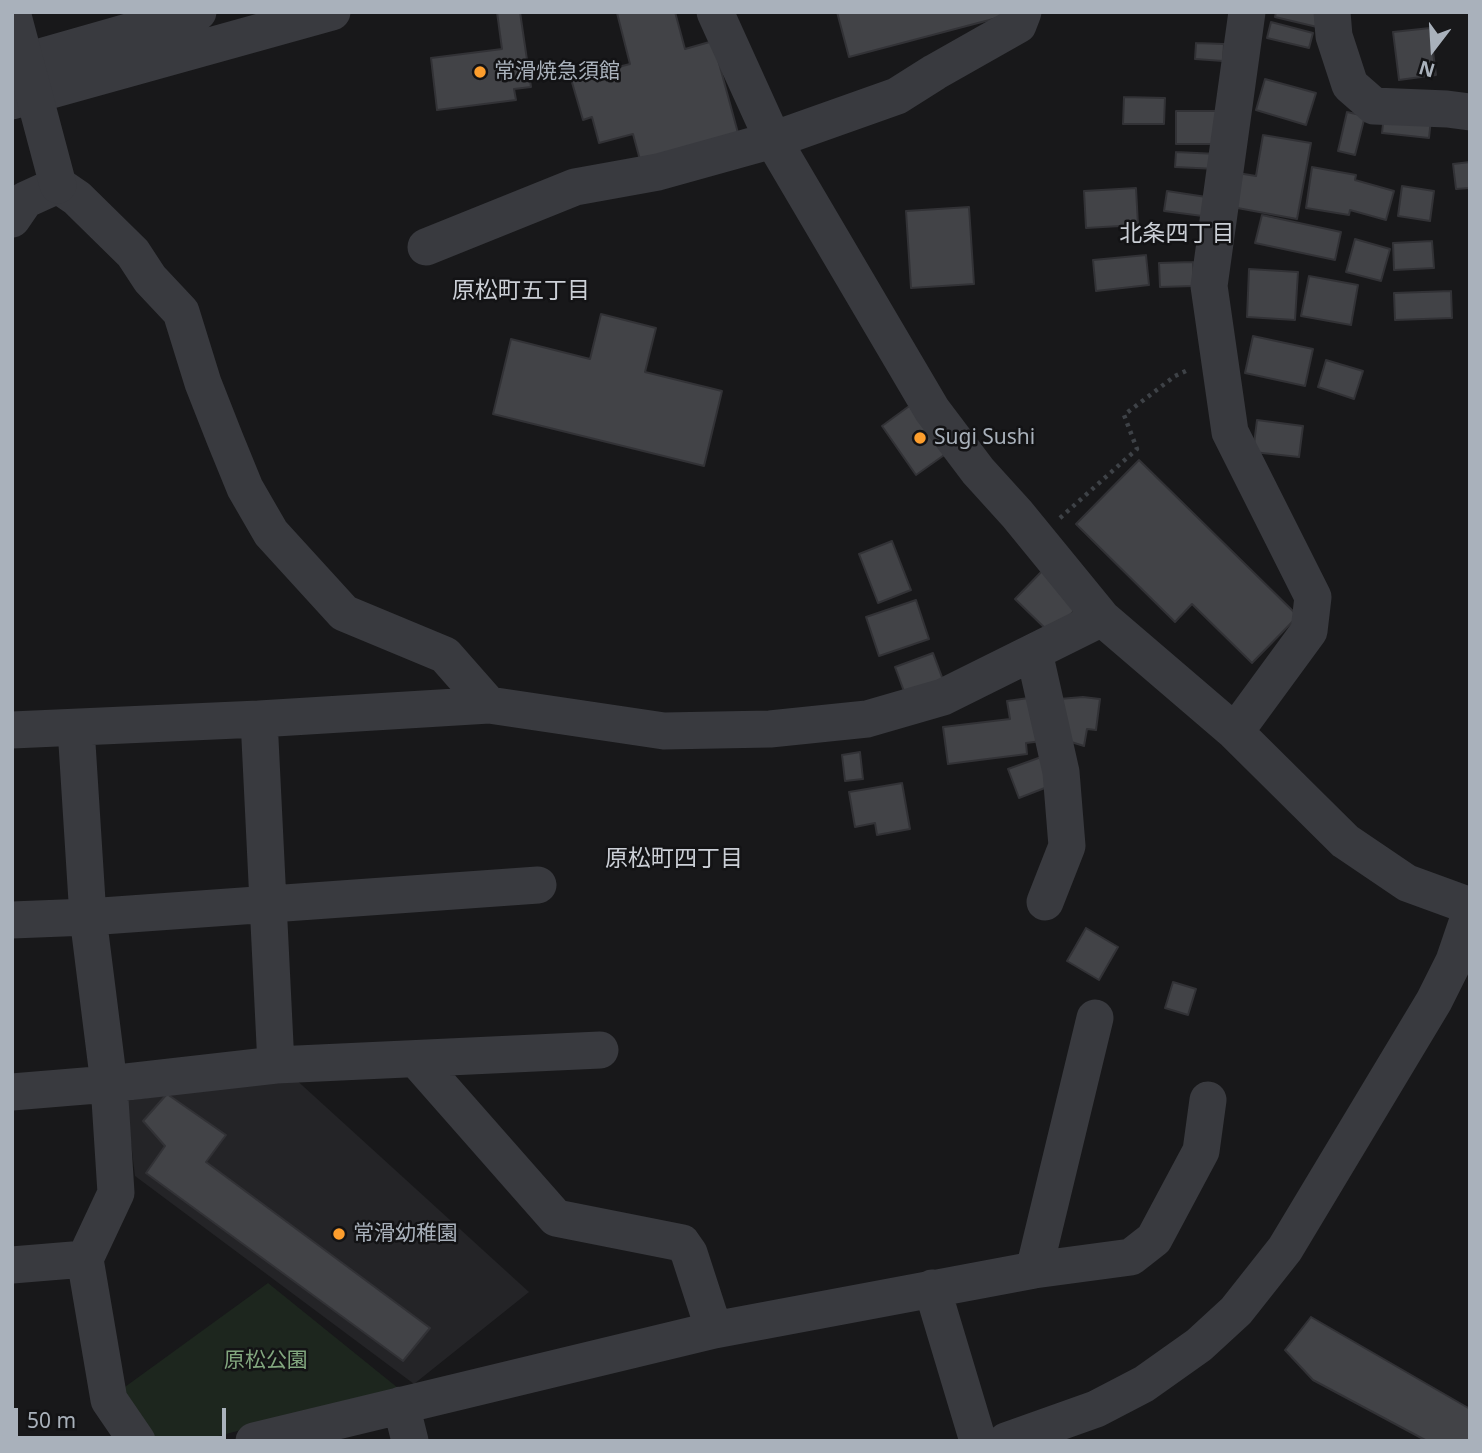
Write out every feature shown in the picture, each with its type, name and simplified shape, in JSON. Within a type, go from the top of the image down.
[{"type":"street","points":[[12,12],[58,185],[77,198],[124,244],[150,279],[181,312],[225,439],[245,488],[271,533],[344,613],[445,655],[489,705]]},
{"type":"street","points":[[12,65],[198,12]]},
{"type":"street","points":[[12,101],[332,12]]},
{"type":"street","points":[[715,12],[773,141],[932,410],[978,471],[1101,618],[1235,732],[1345,841],[1407,883],[1470,906]]},
{"type":"street","points":[[426,247],[575,187],[658,172],[773,141],[897,96],[1018,25],[1023,12]]},
{"type":"street","points":[[1235,732],[1309,631],[1313,597],[1230,432],[1209,286],[1247,12]]},
{"type":"street","points":[[1332,12],[1334,36],[1350,85],[1374,106],[1470,112]]},
{"type":"street","points":[[12,219],[25,200],[58,185]]},
{"type":"street","points":[[12,730],[489,705],[664,731],[770,729],[867,719],[943,698],[1101,618]]},
{"type":"street","points":[[1034,652],[1061,772],[1067,846],[1045,902]]},
{"type":"street","points":[[260,719],[276,1065]]},
{"type":"street","points":[[76,728],[88,917],[109,1084],[116,1194],[85,1259],[109,1400],[136,1441]]},
{"type":"street","points":[[12,920],[538,885]]},
{"type":"street","points":[[1006,1441],[1096,1409],[1144,1384],[1199,1345],[1236,1311],[1285,1249],[1427,1013],[1454,961],[1470,914]]},
{"type":"street","points":[[1034,1270],[1095,1017]]},
{"type":"street","points":[[12,1092],[276,1065],[600,1050]]},
{"type":"street","points":[[416,1059],[556,1219],[682,1243],[689,1253],[714,1329]]},
{"type":"street","points":[[254,1441],[714,1329],[1034,1270],[1131,1256],[1154,1239],[1201,1151],[1208,1100]]},
{"type":"street","points":[[12,1265],[85,1259]]},
{"type":"street","points":[[932,1288],[978,1441]]},
{"type":"street","points":[[401,1405],[410,1441]]},
{"type":"path","points":[[1037,539],[1137,449],[1125,415],[1175,376],[1219,355]]},
{"type":"shaded area","name":"常滑幼稚園","points":[[292,1076],[529,1292],[414,1384],[135,1176],[126,1101]]},
{"type":"green space","name":"原松公園","points":[[268,1283],[398,1388],[200,1441],[149,1441],[118,1392]]},
{"type":"building","name":"常滑焼急須館","points":[[497,12],[520,12],[531,87],[514,89],[516,100],[437,110],[431,58],[502,49]]},
{"type":"building","points":[[675,12],[685,49],[713,41],[738,133],[640,160],[633,134],[599,143],[592,117],[583,120],[571,79],[630,64],[617,13]]},
{"type":"building","points":[[837,12],[1016,12],[1016,13],[849,57]]},
{"type":"building","points":[[1276,12],[1321,12],[1317,27],[1275,17]]},
{"type":"building","points":[[1271,22],[1313,33],[1309,48],[1267,38]]},
{"type":"building","points":[[1430,28],[1436,75],[1399,80],[1393,32]]},
{"type":"building","points":[[1196,43],[1224,44],[1223,61],[1195,59]]},
{"type":"building","points":[[1265,79],[1316,93],[1306,125],[1256,110]]},
{"type":"building","points":[[1124,97],[1165,98],[1164,124],[1123,124]]},
{"type":"building","points":[[1176,111],[1219,111],[1219,144],[1176,144]]},
{"type":"building","points":[[1347,112],[1365,116],[1355,155],[1338,151]]},
{"type":"building","points":[[1384,115],[1431,119],[1429,138],[1382,133]]},
{"type":"building","points":[[1263,135],[1311,143],[1297,219],[1232,207],[1238,173],[1256,176]]},
{"type":"building","points":[[1176,152],[1218,154],[1217,169],[1175,167]]},
{"type":"building","points":[[1470,162],[1470,188],[1456,189],[1453,164]]},
{"type":"building","points":[[1312,167],[1356,175],[1355,180],[1394,191],[1386,220],[1350,210],[1349,215],[1306,208]]},
{"type":"building","points":[[1402,186],[1434,191],[1430,221],[1398,216]]},
{"type":"building","points":[[1136,188],[1138,225],[1086,228],[1084,191]]},
{"type":"building","points":[[1167,191],[1213,198],[1210,217],[1164,211]]},
{"type":"building","points":[[969,207],[974,284],[911,288],[906,211]]},
{"type":"building","points":[[1262,215],[1341,232],[1335,260],[1255,243]]},
{"type":"building","points":[[1355,239],[1390,249],[1381,281],[1346,272]]},
{"type":"building","points":[[1432,241],[1434,268],[1394,270],[1393,243]]},
{"type":"building","points":[[1146,255],[1149,285],[1096,291],[1093,260]]},
{"type":"building","points":[[1193,262],[1194,286],[1160,287],[1159,263]]},
{"type":"building","points":[[1249,269],[1298,272],[1295,320],[1247,317]]},
{"type":"building","points":[[1309,276],[1358,285],[1351,325],[1301,316]]},
{"type":"building","points":[[1451,291],[1452,318],[1395,320],[1394,293]]},
{"type":"building","points":[[601,314],[656,328],[645,372],[722,391],[704,466],[493,414],[511,339],[590,359]]},
{"type":"building","points":[[1253,336],[1313,349],[1305,386],[1245,373]]},
{"type":"building","points":[[1326,360],[1363,371],[1354,399],[1318,387]]},
{"type":"building","points":[[912,404],[947,453],[916,475],[882,426]]},
{"type":"building","points":[[1257,420],[1303,426],[1299,457],[1253,452]]},
{"type":"building","points":[[1139,460],[1298,616],[1252,663],[1192,604],[1175,622],[1076,524]]},
{"type":"building","points":[[892,541],[911,590],[878,603],[859,554]]},
{"type":"building","points":[[1044,569],[1080,605],[1051,634],[1015,599]]},
{"type":"building","points":[[916,600],[929,639],[879,656],[866,617]]},
{"type":"building","points":[[933,653],[943,680],[905,694],[895,667]]},
{"type":"building","points":[[1036,697],[1042,741],[1026,743],[1027,754],[948,764],[943,727],[1010,719],[1007,701]]},
{"type":"building","points":[[1059,699],[1100,699],[1096,730],[1087,729],[1084,746],[1055,737]]},
{"type":"building","points":[[860,752],[863,779],[845,781],[842,755]]},
{"type":"building","points":[[1044,756],[1055,784],[1019,798],[1008,769]]},
{"type":"building","points":[[902,783],[910,829],[877,835],[875,823],[855,827],[849,792]]},
{"type":"building","points":[[1086,928],[1118,947],[1099,980],[1067,961]]},
{"type":"building","points":[[1173,982],[1196,989],[1188,1015],[1165,1008]]},
{"type":"building","name":"常滑幼稚園","points":[[167,1094],[226,1135],[206,1162],[430,1328],[403,1361],[146,1173],[165,1146],[143,1121]]},
{"type":"building","points":[[1311,1317],[1470,1409],[1470,1441],[1427,1441],[1313,1380],[1285,1350]]},
{"type":"place","name":"常滑焼急須館","points":[[480,72]]},
{"type":"place","name":"Sugi Sushi","points":[[920,438]]},
{"type":"place","name":"常滑幼稚園","points":[[339,1234]]},
{"type":"district","name":"北条四丁目","points":[[1177,234]]},
{"type":"district","name":"原松町五丁目","points":[[521,291]]},
{"type":"district","name":"原松町四丁目","points":[[674,859]]}]
